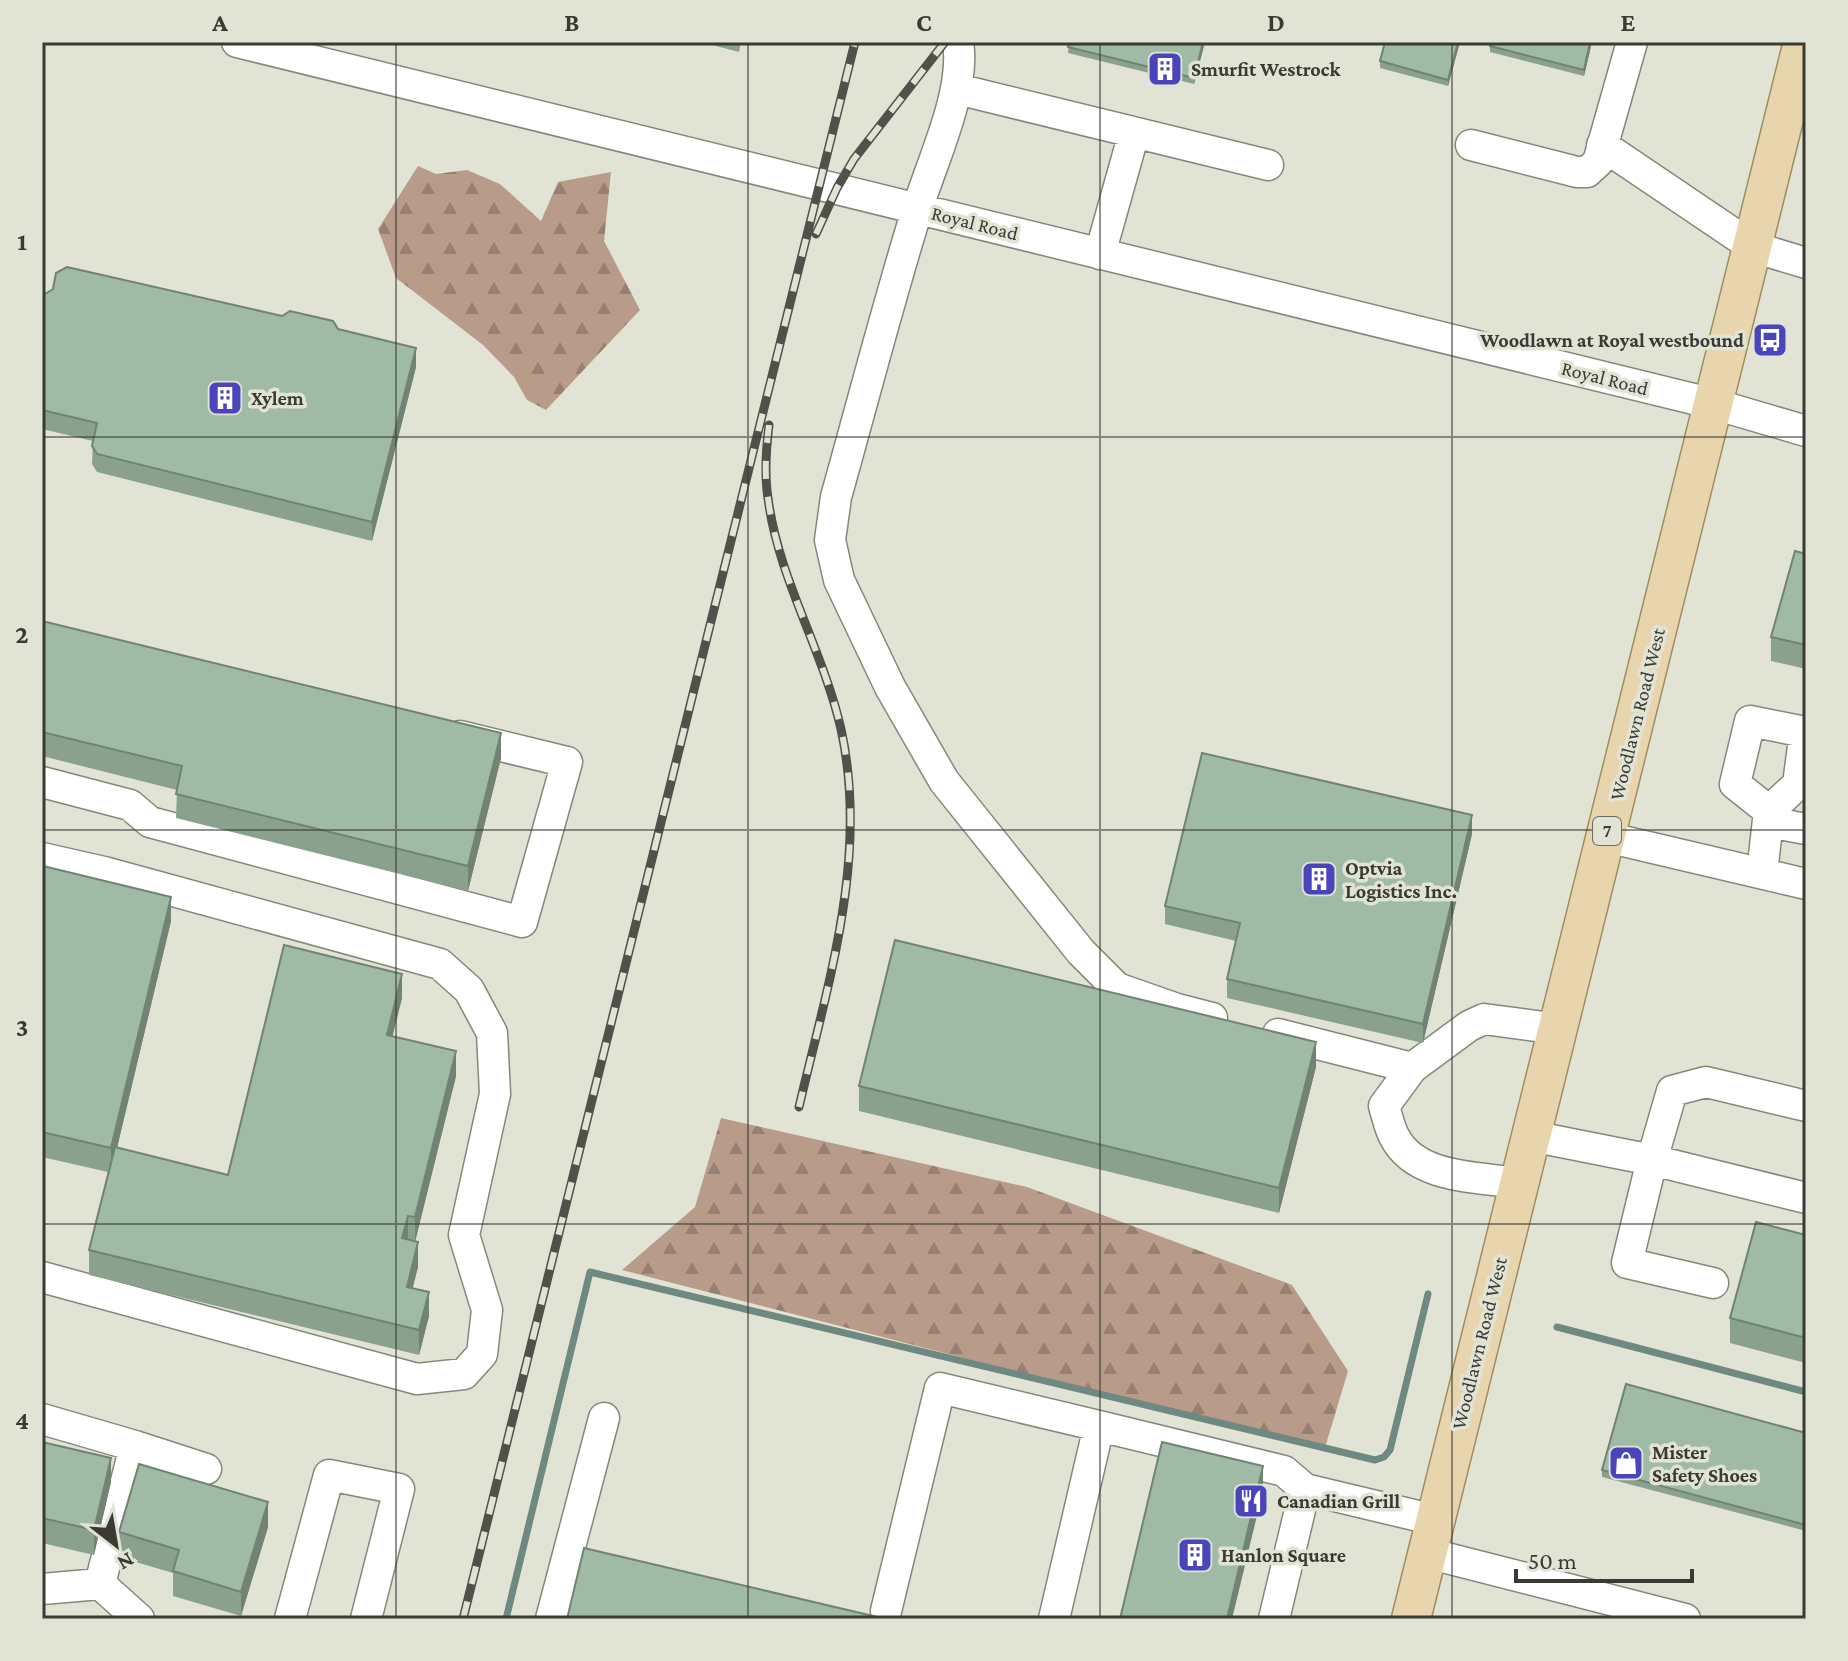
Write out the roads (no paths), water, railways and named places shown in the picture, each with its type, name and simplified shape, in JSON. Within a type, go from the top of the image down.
[{"type":"main road","name":"Woodlawn Road West","points":[[1411,1619],[1803,42]]},
{"type":"street","name":"Royal Road","points":[[237,42],[1714,404],[1806,431]]},
{"type":"street","points":[[958,42],[961,64],[957,89],[917,209],[836,497],[830,540],[839,580],[890,687],[944,781],[1081,952],[1117,988],[1177,1009],[1412,1068]]},
{"type":"street","points":[[1471,145],[1587,172],[1598,162],[1632,42]]},
{"type":"street","points":[[957,89],[1268,165]]},
{"type":"street","points":[[1100,254],[1134,133]]},
{"type":"street","points":[[1602,145],[1753,247],[1806,263]]},
{"type":"street","points":[[1762,873],[1769,816],[1798,784],[1806,732],[1750,721],[1735,784],[1769,816],[1806,829]]},
{"type":"street","points":[[42,782],[130,805],[150,822],[522,922],[567,762],[428,728]]},
{"type":"street","points":[[1606,837],[1806,884]]},
{"type":"street","points":[[42,858],[119,876],[440,964],[469,990],[492,1033],[495,1094],[464,1235],[487,1310],[482,1354],[464,1374],[417,1379],[42,1277]]},
{"type":"street","points":[[1519,1183],[1451,1173],[1419,1164],[1395,1138],[1384,1106],[1412,1068],[1469,1026],[1484,1019],[1558,1029]]},
{"type":"street","points":[[1713,1283],[1627,1263],[1672,1091],[1706,1082],[1806,1106]]},
{"type":"street","points":[[1531,1136],[1652,1160],[1806,1198]]},
{"type":"street","points":[[886,1611],[940,1388],[1284,1471],[1305,1489],[1431,1536],[1609,1609],[1683,1619]]},
{"type":"street","points":[[551,1619],[604,1418]]},
{"type":"street","points":[[42,1419],[206,1469]]},
{"type":"street","points":[[1054,1619],[1099,1426]]},
{"type":"street","points":[[100,1584],[135,1446]]},
{"type":"street","points":[[290,1619],[329,1475],[399,1489],[366,1619]]},
{"type":"street","points":[[1274,1619],[1305,1489]]},
{"type":"street","points":[[42,1589],[100,1584],[139,1619]]},
{"type":"waterway","points":[[506,1619],[590,1272],[1375,1460],[1384,1457],[1390,1450],[1428,1294]]},
{"type":"waterway","points":[[1557,1327],[1806,1392]]},
{"type":"railway","points":[[463,1619],[855,42]]},
{"type":"railway","points":[[816,234],[854,159],[945,42]]},
{"type":"railway","points":[[769,425],[766,479],[773,528],[833,700],[848,777],[848,872],[841,920],[799,1107]]},
{"type":"place","name":"Smurfit Westrock","points":[[1165,69]]},
{"type":"place","name":"Woodlawn at Royal westbound","points":[[1770,340]]},
{"type":"place","name":"Xylem","points":[[225,398]]},
{"type":"place","name":"Optvia Logistics Inc.","points":[[1319,879]]},
{"type":"place","name":"Mister Safety Shoes","points":[[1626,1463]]},
{"type":"place","name":"Canadian Grill","points":[[1251,1501]]},
{"type":"place","name":"Hanlon Square","points":[[1195,1555]]}]
